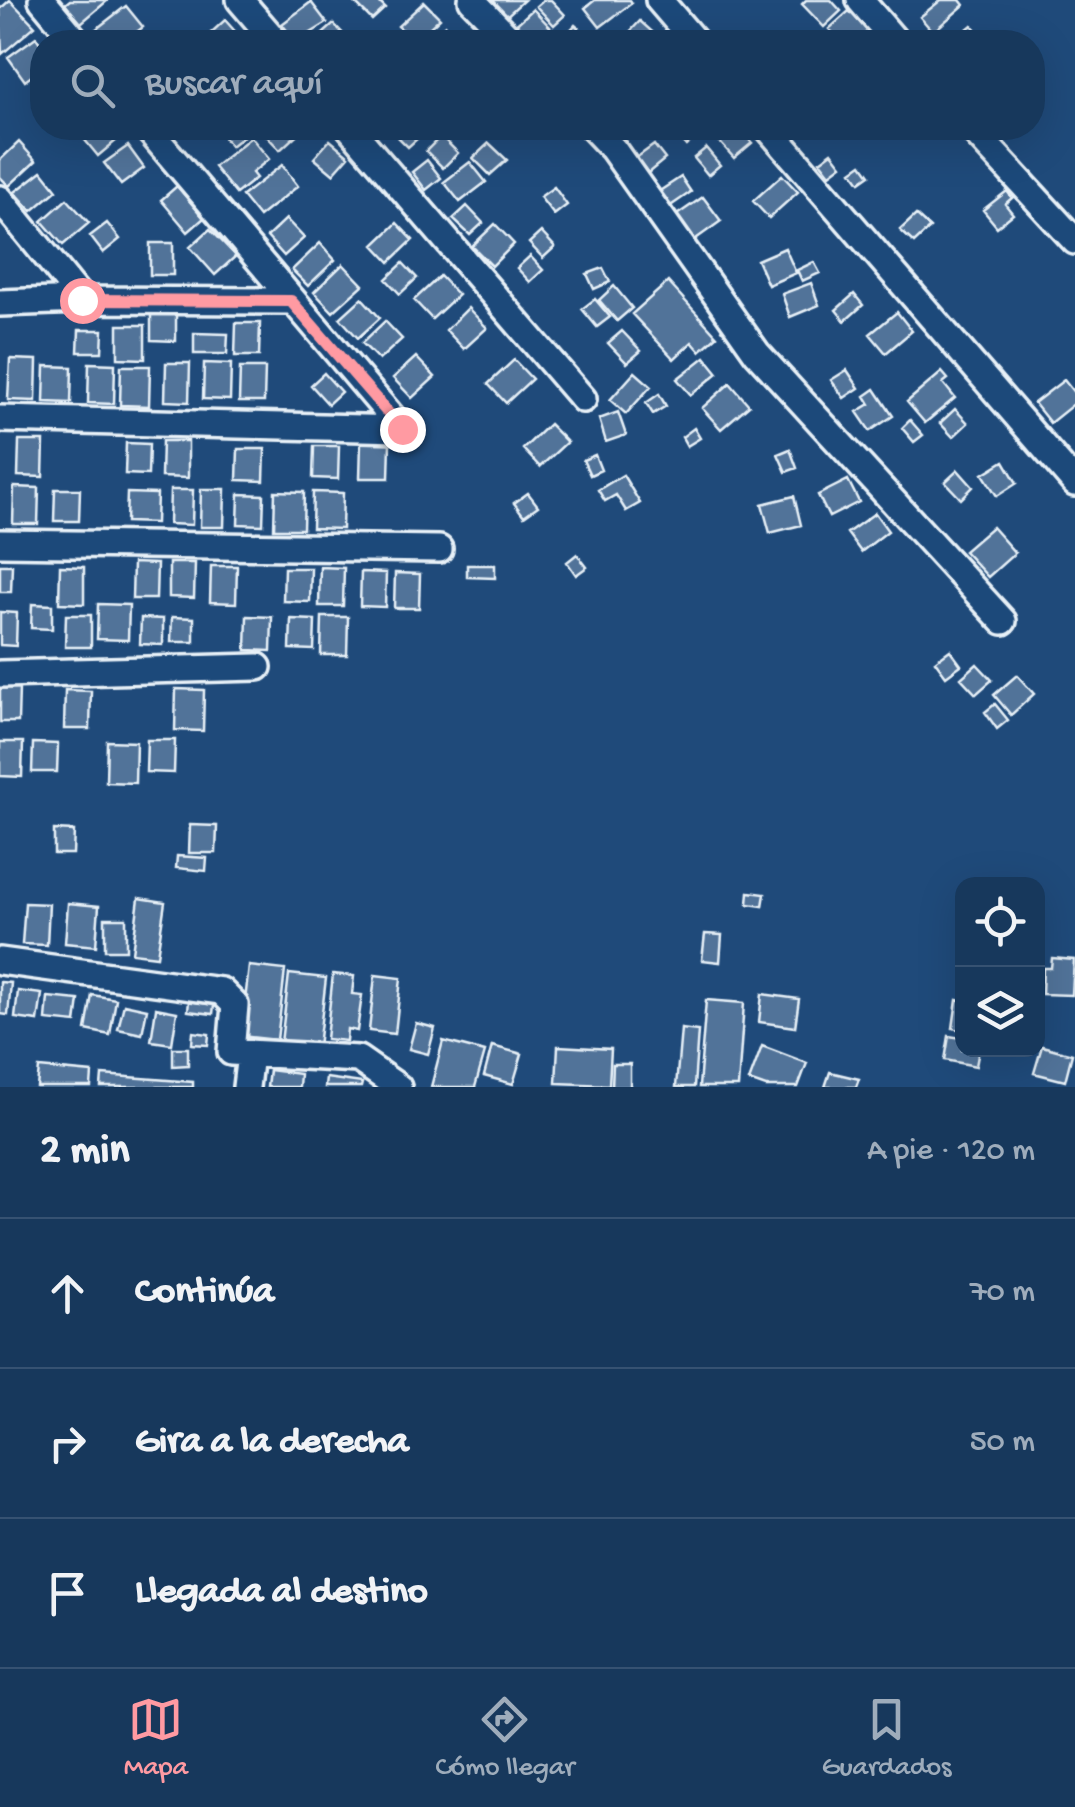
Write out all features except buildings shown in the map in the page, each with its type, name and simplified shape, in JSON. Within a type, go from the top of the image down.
[{"type":"street","points":[[42,0],[67,30]]},
{"type":"street","points":[[240,0],[266,30]]},
{"type":"street","points":[[472,0],[501,30]]},
{"type":"street","points":[[659,0],[685,30]]},
{"type":"street","points":[[860,0],[886,30]]},
{"type":"street","points":[[0,419],[402,429],[157,140]]},
{"type":"street","points":[[360,140],[583,399]]},
{"type":"street","points":[[604,140],[757,353],[1003,621]]},
{"type":"street","points":[[778,140],[1075,483]]},
{"type":"street","points":[[982,140],[1075,241]]},
{"type":"street","points":[[0,199],[82,300]]},
{"type":"street","points":[[0,303],[291,301]]},
{"type":"street","points":[[0,543],[439,549]]},
{"type":"street","points":[[0,674],[258,668]]},
{"type":"street","points":[[0,961],[221,991],[235,1004],[231,1052],[358,1060],[398,1087]]},
{"type":"street","points":[[246,1087],[250,1054]]},
{"type":"route","points":[[82,300],[291,301],[402,429]]}]
